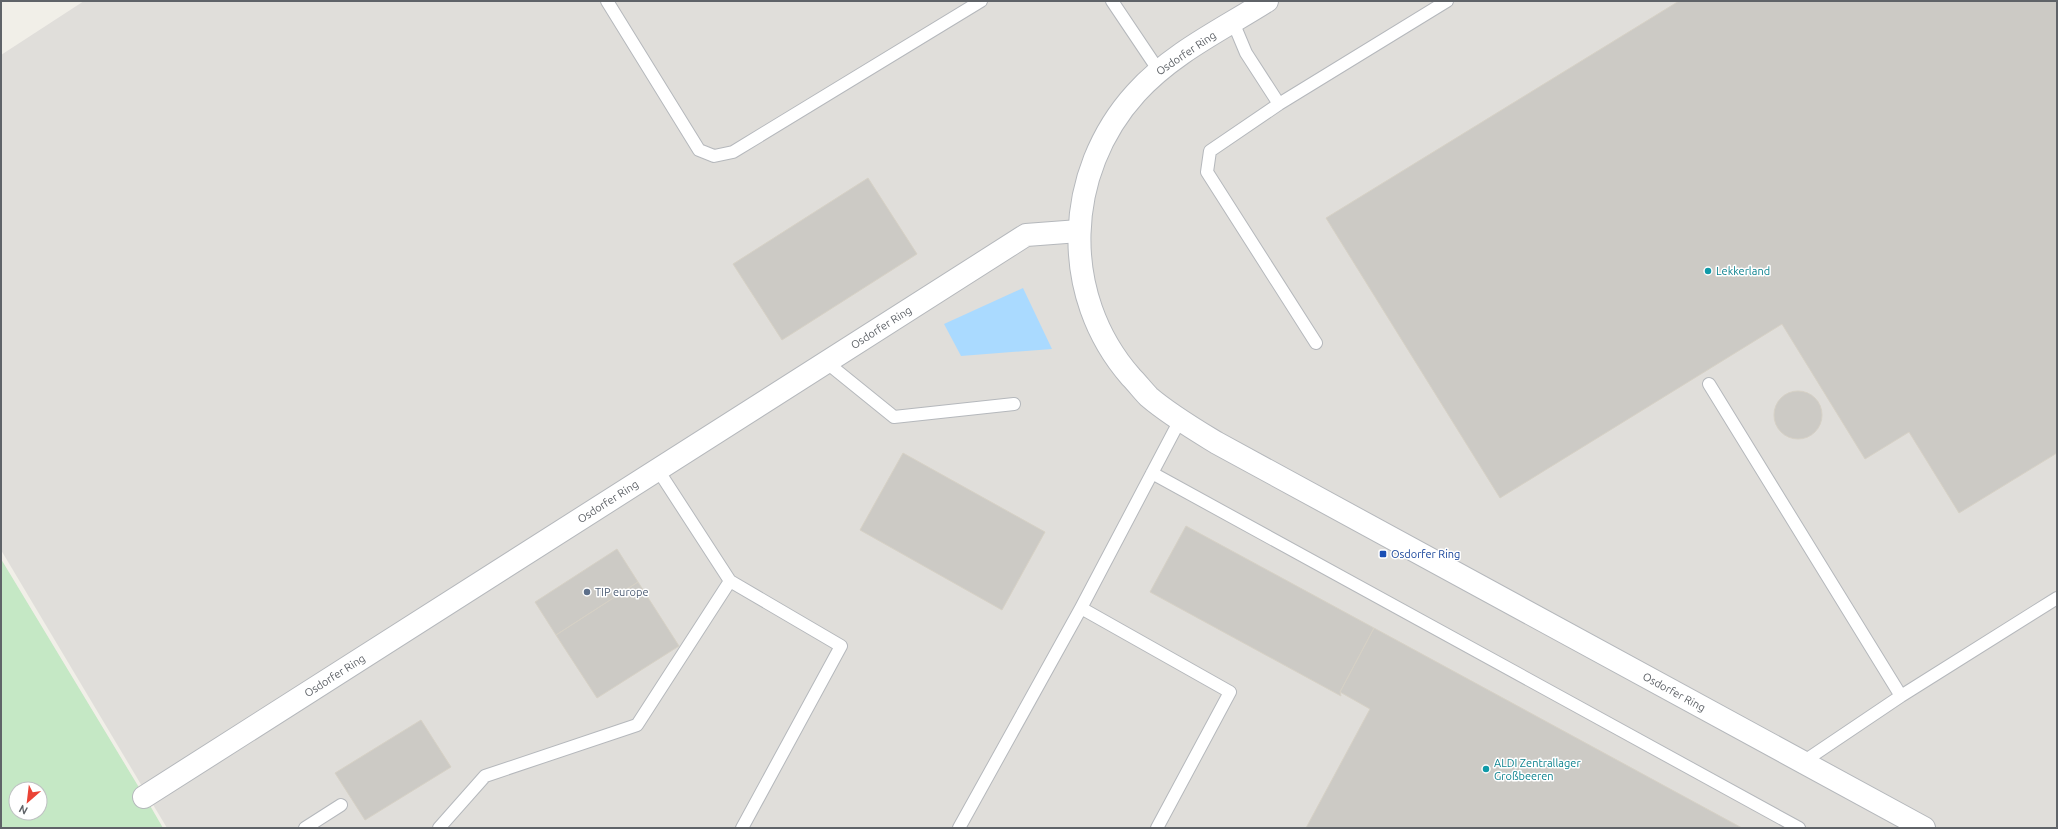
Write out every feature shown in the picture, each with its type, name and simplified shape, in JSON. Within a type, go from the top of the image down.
[{"type":"street","name":"Osdorfer Ring","points":[[1267,1],[1159,70],[1136,92],[1116,117],[1101,144],[1082,202],[1079,231],[1083,281],[1091,310],[1102,336],[1122,366],[1149,397],[1180,420],[1217,443],[1924,828]]},
{"type":"street","name":"Osdorfer Ring","points":[[144,797],[1026,235],[1079,231]]},
{"type":"lane","points":[[607,1],[699,150],[714,156],[733,152],[981,1]]},
{"type":"lane","points":[[1112,1],[1159,70]]},
{"type":"lane","points":[[1316,343],[1208,172],[1210,150],[1279,104],[1447,1]]},
{"type":"lane","points":[[1233,22],[1246,53],[1279,104]]},
{"type":"lane","points":[[826,362],[894,417],[1014,404]]},
{"type":"lane","points":[[1708,384],[1901,696]]},
{"type":"lane","points":[[960,828],[1081,608],[1180,420]]},
{"type":"lane","points":[[658,470],[730,581],[841,646],[742,828]]},
{"type":"lane","points":[[1152,473],[1799,828]]},
{"type":"lane","points":[[439,828],[486,776],[637,725],[730,581]]},
{"type":"lane","points":[[1803,762],[1901,696],[2057,598]]},
{"type":"lane","points":[[1081,608],[1230,692],[1157,828]]},
{"type":"lane","points":[[305,828],[341,805]]},
{"type":"shaded area","points":[[84,1],[2057,1],[2057,828],[167,828],[1,550],[1,55]]},
{"type":"green space","points":[[1,559],[152,809],[163,828],[1,828]]},
{"type":"water","points":[[1023,288],[1052,349],[961,356],[944,324]]},
{"type":"building","name":"Lekkerland","points":[[1679,1],[2057,1],[2057,453],[1959,513],[1909,432],[1865,459],[1782,324],[1500,498],[1326,218]]},
{"type":"building","points":[[868,178],[917,254],[782,340],[733,264]]},
{"type":"building","points":[[1798,391],[1807,393],[1815,398],[1820,406],[1822,415],[1820,424],[1815,432],[1807,437],[1798,439],[1789,437],[1781,432],[1776,424],[1774,415],[1776,406],[1781,398],[1789,393]]},
{"type":"building","points":[[903,453],[1045,532],[1002,610],[860,530]]},
{"type":"building","points":[[1186,526],[1374,628],[1340,692],[1341,696],[1150,592]]},
{"type":"building","name":"TIP europe","points":[[617,549],[638,582],[556,635],[535,602]]},
{"type":"building","points":[[638,582],[679,646],[597,698],[556,635]]},
{"type":"building","name":"ALDI Zentrallager Großbeeren","points":[[1374,628],[1742,828],[1306,828],[1370,709],[1340,692]]},
{"type":"building","points":[[421,720],[451,767],[365,820],[335,773]]},
{"type":"place","name":"Lekkerland","points":[[1708,271]]},
{"type":"place","name":"Osdorfer Ring","points":[[1383,554]]},
{"type":"place","name":"TIP europe","points":[[587,592]]},
{"type":"place","name":"ALDI Zentrallager Großbeeren","points":[[1486,769]]}]
